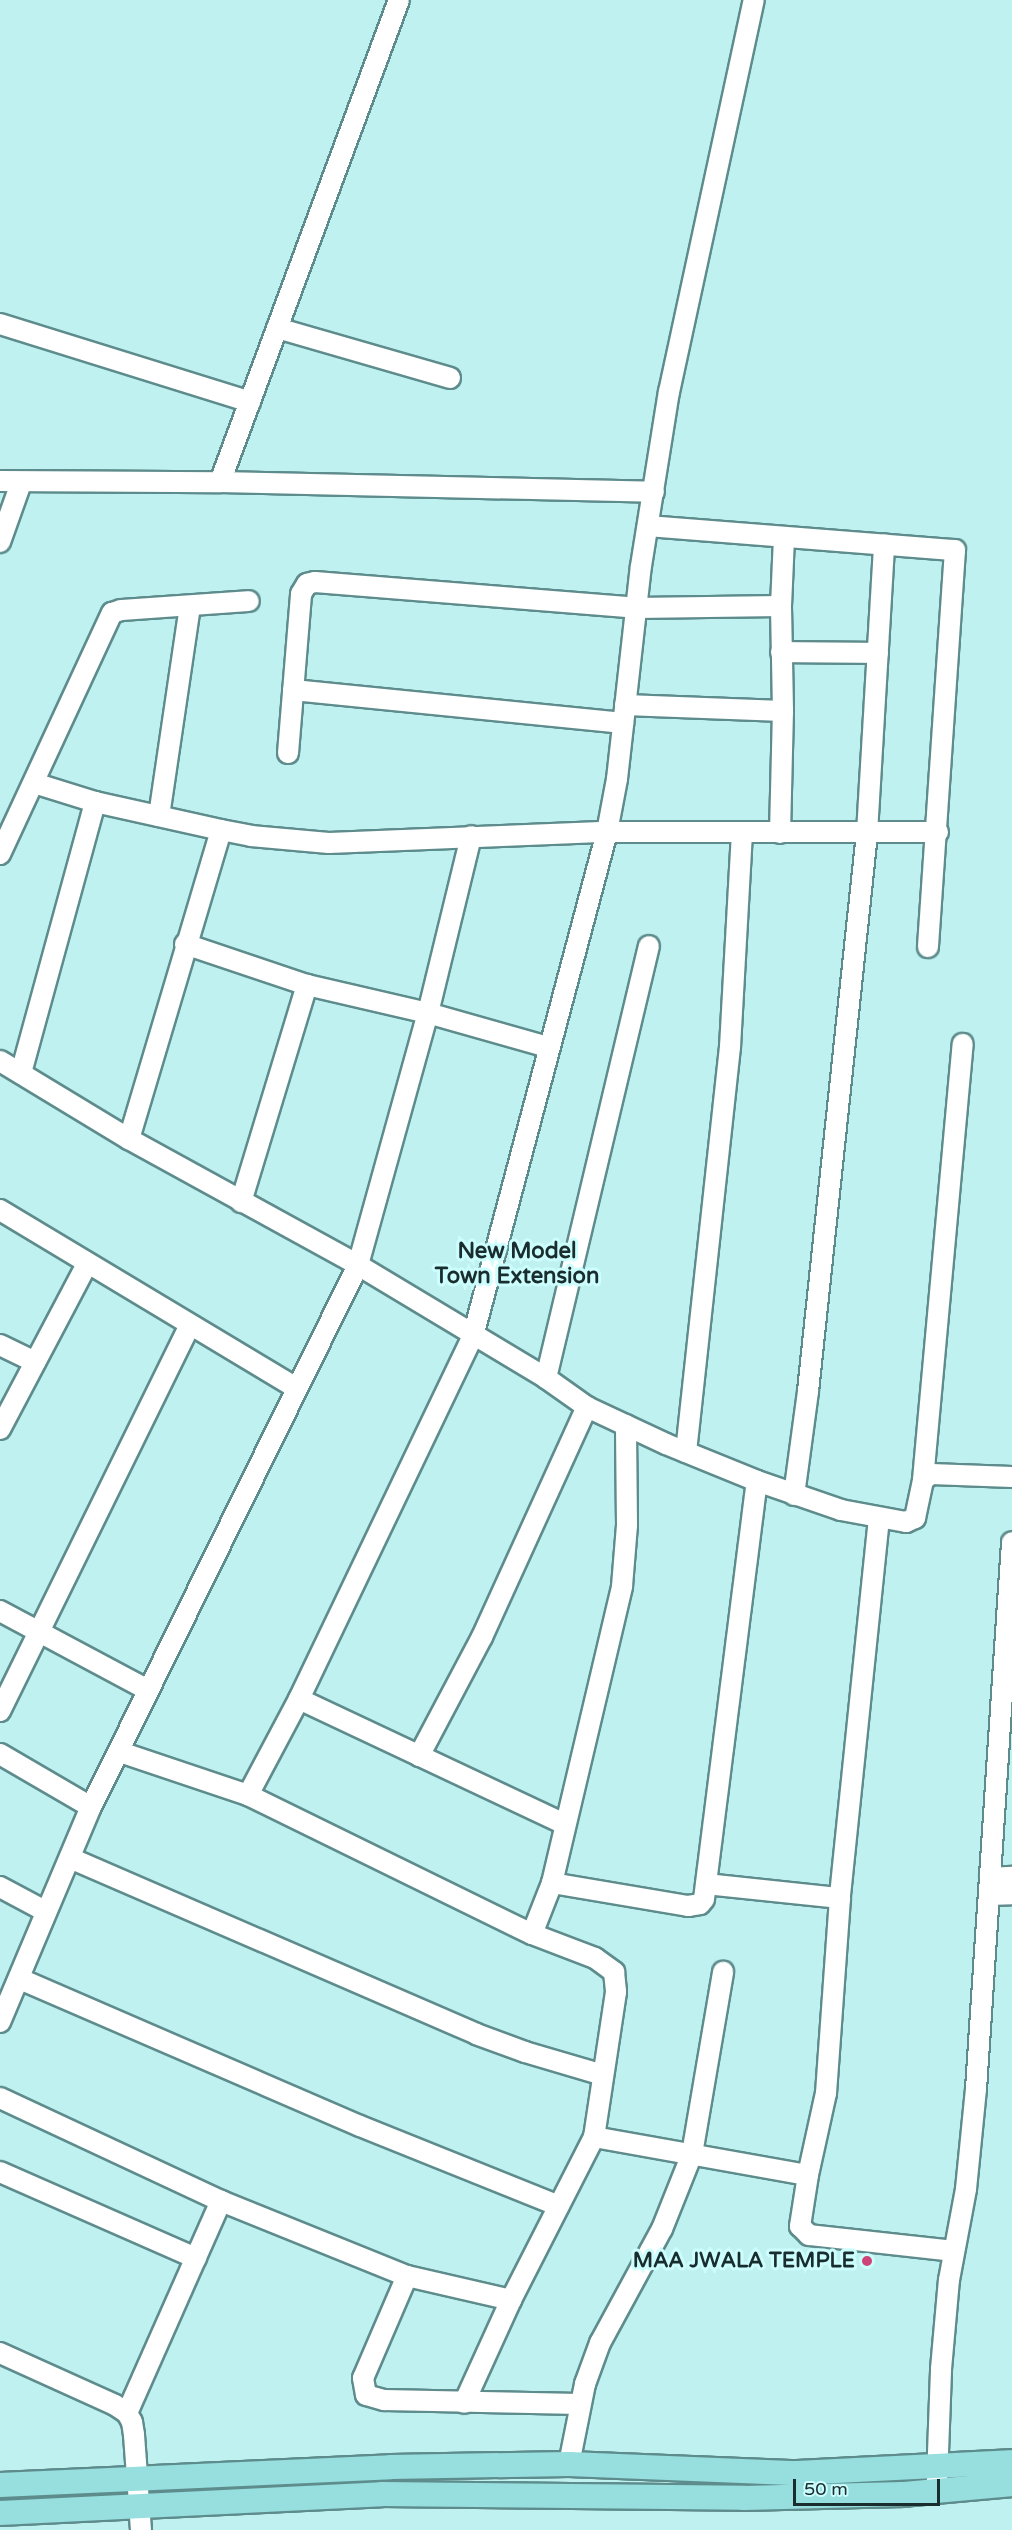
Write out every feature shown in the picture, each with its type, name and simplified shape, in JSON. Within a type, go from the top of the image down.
[{"type":"main road","points":[[0,2513],[382,2494],[744,2498],[867,2496],[1012,2462]]},
{"type":"main road","points":[[0,2485],[391,2467],[568,2464],[1012,2484]]},
{"type":"street","points":[[220,482],[399,0]]},
{"type":"street","points":[[248,1795],[299,1699],[473,1336],[607,831],[636,608],[675,365],[754,0]]},
{"type":"street","points":[[0,324],[249,402]]},
{"type":"street","points":[[277,328],[450,378]]},
{"type":"street","points":[[0,481],[21,483],[220,482],[654,492]]},
{"type":"street","points":[[0,542],[21,483]]},
{"type":"street","points":[[648,526],[955,550],[938,832],[928,947]]},
{"type":"street","points":[[780,833],[783,711],[781,606],[784,537]]},
{"type":"street","points":[[794,1495],[808,1391],[867,833],[884,544]]},
{"type":"street","points":[[288,753],[301,594],[308,584],[315,582],[636,608],[781,606]]},
{"type":"street","points":[[0,854],[112,613],[121,610],[249,602]]},
{"type":"street","points":[[159,816],[190,607]]},
{"type":"street","points":[[781,652],[878,653]]},
{"type":"street","points":[[293,690],[624,714],[783,711]]},
{"type":"street","points":[[34,783],[95,802],[221,830],[251,836],[329,843],[607,831],[938,832]]},
{"type":"street","points":[[21,1073],[95,802]]},
{"type":"street","points":[[129,1139],[185,944],[221,830]]},
{"type":"street","points":[[686,1452],[730,1047],[742,832]]},
{"type":"street","points":[[0,2022],[20,1979],[45,1911],[91,1807],[232,1525],[296,1388],[358,1265],[428,1014],[471,836]]},
{"type":"street","points":[[185,944],[307,985],[428,1014],[548,1047]]},
{"type":"street","points":[[546,1378],[649,946]]},
{"type":"street","points":[[241,1202],[307,985]]},
{"type":"street","points":[[0,1061],[129,1139],[358,1265],[546,1378],[587,1407],[686,1452],[794,1495],[841,1510],[879,1518],[912,1521],[917,1514],[923,1480],[963,1044]]},
{"type":"street","points":[[0,1210],[296,1388]]},
{"type":"street","points":[[0,1429],[87,1264]]},
{"type":"street","points":[[0,1711],[190,1326]]},
{"type":"street","points":[[0,1345],[35,1362]]},
{"type":"street","points":[[419,1756],[482,1637],[587,1407]]},
{"type":"street","points":[[532,1934],[552,1883],[622,1586],[627,1525],[626,1425]]},
{"type":"street","points":[[923,1480],[931,1474],[1012,1477]]},
{"type":"street","points":[[552,1883],[688,1906],[700,1904],[706,1884],[757,1481]]},
{"type":"street","points":[[879,1518],[840,1898],[826,2093],[800,2223],[806,2233],[953,2251]]},
{"type":"street","points":[[937,2480],[941,2369],[953,2251],[966,2189],[976,2089],[1012,1542]]},
{"type":"street","points":[[0,1611],[148,1690]]},
{"type":"street","points":[[299,1699],[565,1824]]},
{"type":"street","points":[[120,1752],[248,1795],[532,1934],[594,1958],[614,1972],[616,1992],[594,2137],[511,2300],[464,2403]]},
{"type":"street","points":[[0,1754],[91,1807]]},
{"type":"street","points":[[70,1858],[476,2034],[525,2052],[603,2075]]},
{"type":"street","points":[[990,1886],[1012,1877]]},
{"type":"street","points":[[706,1884],[840,1898]]},
{"type":"street","points":[[990,1886],[1012,1894]]},
{"type":"street","points":[[0,1887],[45,1911]]},
{"type":"street","points":[[568,2464],[580,2404],[600,2343],[662,2229],[692,2154],[723,1972]]},
{"type":"street","points":[[20,1979],[360,2126],[559,2206]]},
{"type":"street","points":[[0,2098],[221,2201],[407,2276],[511,2300]]},
{"type":"street","points":[[594,2137],[808,2175]]},
{"type":"street","points":[[0,2172],[196,2258]]},
{"type":"street","points":[[127,2414],[221,2201]]},
{"type":"street","points":[[407,2276],[363,2378],[366,2395],[384,2400],[580,2404]]},
{"type":"street","points":[[0,2353],[115,2405],[127,2414],[132,2422],[134,2435],[141,2530]]},
{"type":"place","name":"MAA JWALA TEMPLE","points":[[867,2261]]},
{"type":"district","name":"New Model Town Extension","points":[[517,1264]]}]
